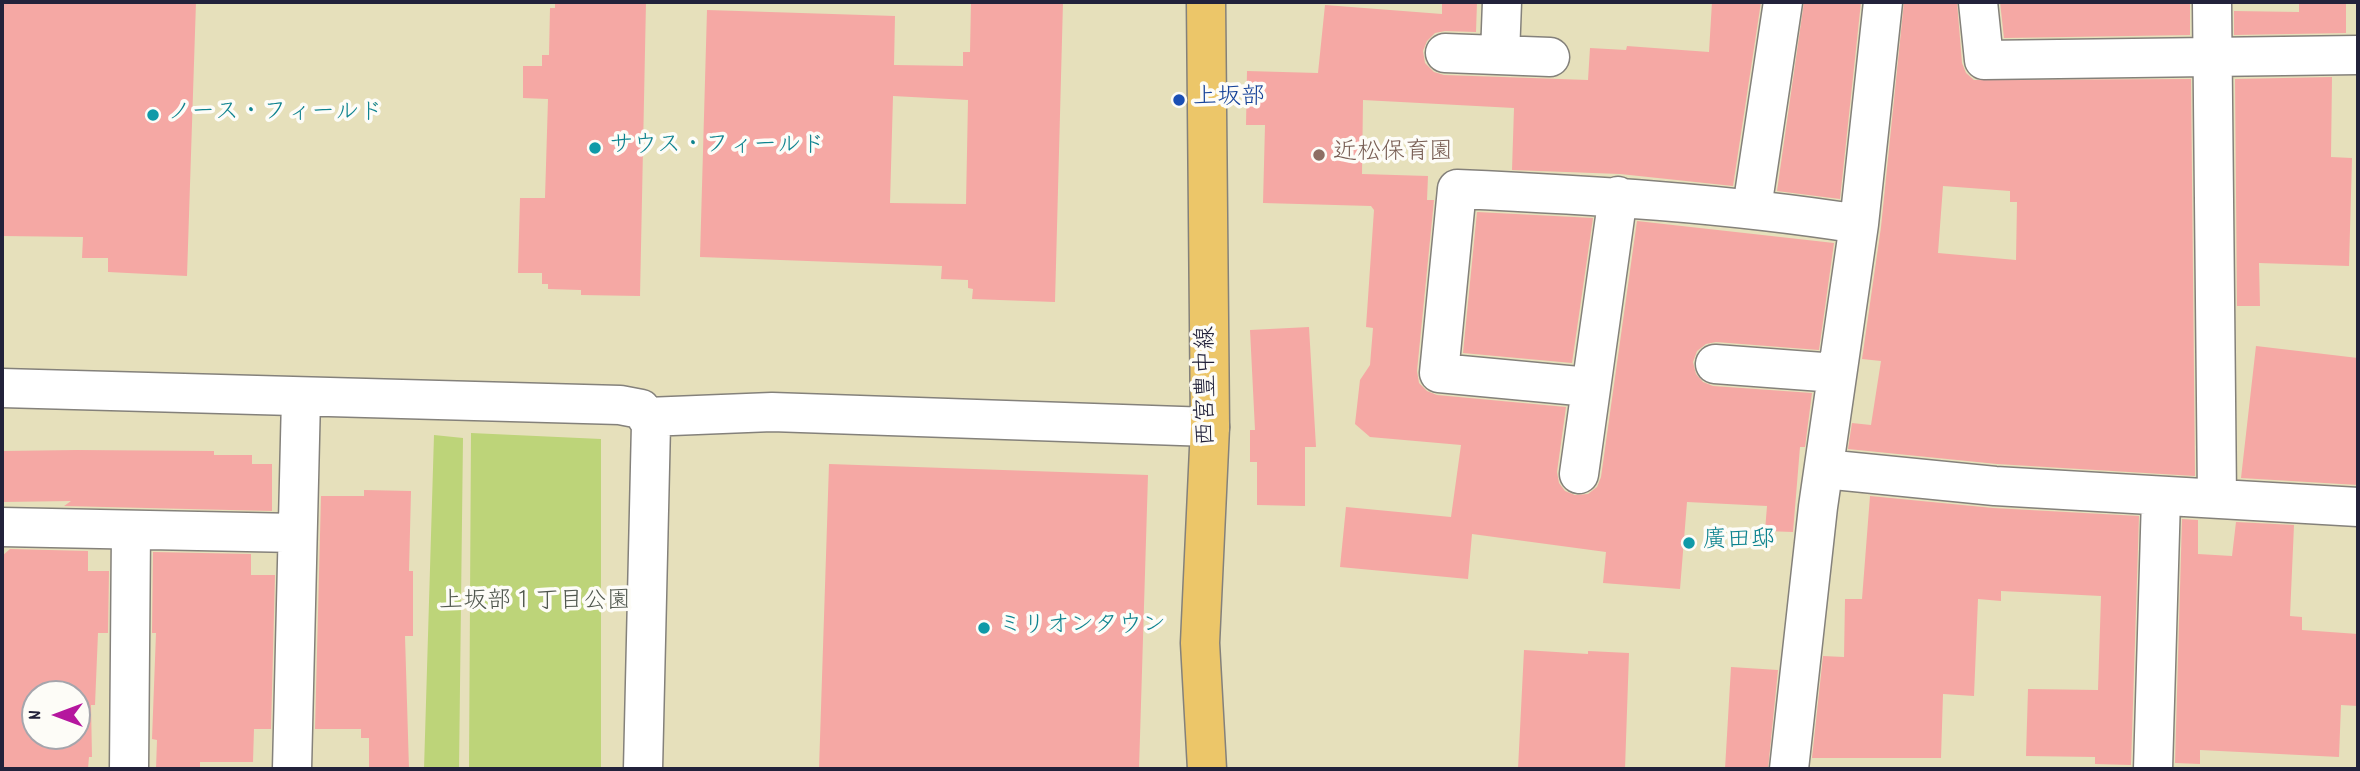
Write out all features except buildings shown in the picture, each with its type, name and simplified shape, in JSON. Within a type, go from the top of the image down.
[{"type":"main road","name":"西宮豊中線","points":[[1206,2],[1210,427],[1200,643],[1207,769]]},
{"type":"street","points":[[1500,55],[1502,2]]},
{"type":"street","points":[[1752,208],[1783,2]]},
{"type":"street","points":[[1789,769],[1836,373],[1859,223],[1883,2]]},
{"type":"street","points":[[1978,2],[1984,60],[2358,55]]},
{"type":"street","points":[[2212,2],[2217,498]]},
{"type":"street","points":[[1445,52],[1550,57]]},
{"type":"street","points":[[1589,387],[1439,373],[1457,190],[1618,196],[1752,208],[1859,223]]},
{"type":"street","points":[[1579,474],[1589,387],[1618,196]]},
{"type":"street","points":[[1715,363],[1836,373]]},
{"type":"street","points":[[2,388],[620,405],[641,410],[651,424],[642,769]]},
{"type":"street","points":[[292,769],[301,398]]},
{"type":"street","points":[[647,417],[772,412],[1210,427]]},
{"type":"street","points":[[1824,469],[1975,485],[2161,498],[2217,498],[2358,506]]},
{"type":"street","points":[[2153,769],[2161,498]]},
{"type":"street","points":[[2,527],[296,533]]},
{"type":"street","points":[[129,769],[131,531]]},
{"type":"green space","name":"上坂部１丁目公園","points":[[471,433],[601,439],[601,769],[469,769]]},
{"type":"green space","points":[[434,435],[463,438],[459,769],[424,769]]},
{"type":"place","name":"上坂部","points":[[1179,100]]},
{"type":"place","name":"ノース・フィールド","points":[[153,115]]},
{"type":"place","name":"サウス・フィールド","points":[[595,148]]},
{"type":"place","name":"近松保育園","points":[[1319,155]]},
{"type":"place","name":"廣田邸","points":[[1689,543]]},
{"type":"place","name":"ミリオンタウン","points":[[984,628]]}]
